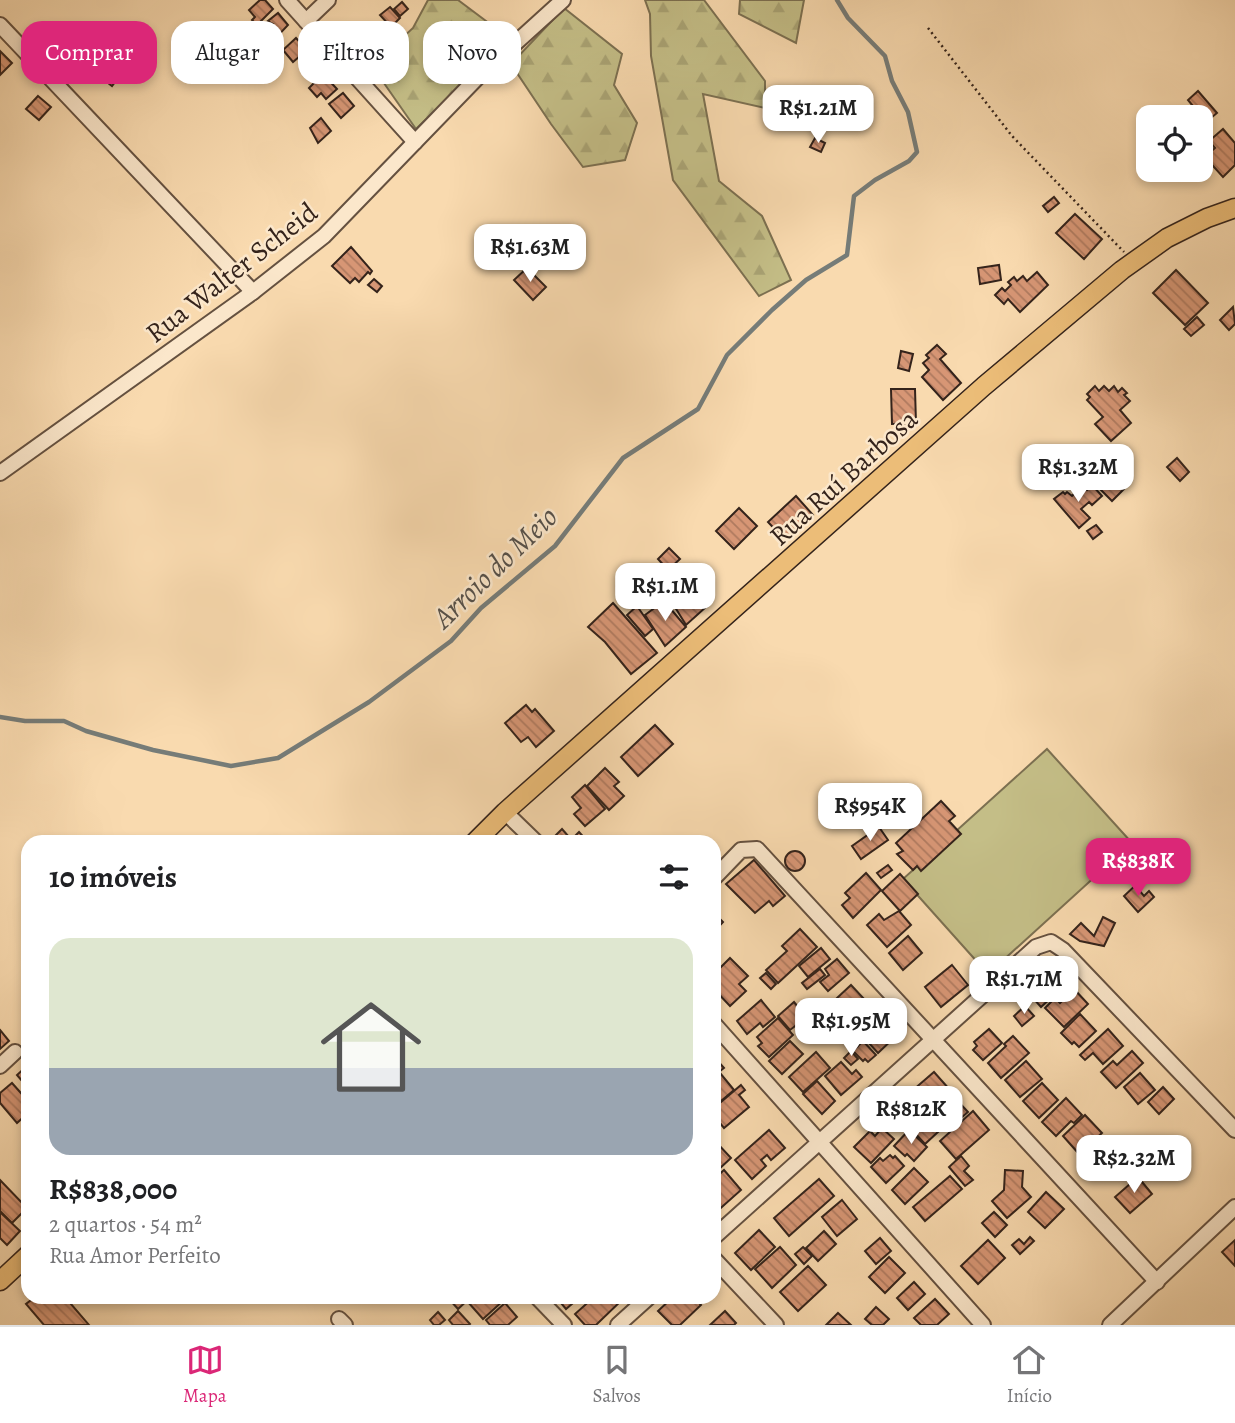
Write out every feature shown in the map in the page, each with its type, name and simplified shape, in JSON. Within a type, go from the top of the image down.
[{"type":"main road","name":"Rua Ruí Barbosa","points":[[482,835],[984,386],[1133,262],[1167,238],[1207,218],[1235,208]]},
{"type":"main road","points":[[0,1281],[21,1262]]},
{"type":"street","points":[[287,0],[306,21],[328,0]]},
{"type":"street","name":"Rua Walter Scheid","points":[[0,473],[253,292],[324,236],[478,77],[563,0]]},
{"type":"street","points":[[0,25],[253,292]]},
{"type":"street","points":[[363,84],[415,142]]},
{"type":"street","points":[[505,812],[529,835]]},
{"type":"street","points":[[721,871],[741,850],[757,849],[1157,1282]]},
{"type":"street","points":[[721,1231],[1036,947],[1051,942],[1063,950],[1235,1130]]},
{"type":"street","points":[[721,1032],[983,1325]]},
{"type":"street","points":[[0,1066],[15,1052]]},
{"type":"street","points":[[1110,1325],[1235,1207]]},
{"type":"street","points":[[721,1266],[776,1325]]},
{"type":"street","points":[[544,1304],[564,1325]]},
{"type":"street","points":[[618,1325],[641,1304]]},
{"type":"path","points":[[928,28],[1012,136],[1133,262]]},
{"type":"green space","points":[[428,0],[458,0],[486,21],[423,21],[423,84],[463,84],[416,129],[385,84],[409,84],[409,32]]},
{"type":"green space","points":[[645,0],[704,0],[765,81],[765,108],[703,94],[719,181],[762,216],[791,280],[759,296],[673,180],[651,56],[650,14]]},
{"type":"green space","points":[[740,0],[804,0],[796,43],[739,14]]},
{"type":"green space","points":[[564,8],[622,54],[614,85],[637,123],[625,160],[583,167],[521,79],[521,53]]},
{"type":"green space","points":[[1047,749],[1132,843],[988,974],[903,879]]},
{"type":"building","points":[[260,0],[265,0],[273,9],[261,21],[253,21],[255,17],[249,10]]},
{"type":"building","points":[[402,2],[408,9],[400,16],[394,9]]},
{"type":"building","points":[[390,7],[400,18],[397,21],[386,21],[380,15]]},
{"type":"building","points":[[278,13],[288,25],[284,29],[284,21],[268,21]]},
{"type":"building","points":[[296,38],[298,40],[298,58],[293,62],[284,49]]},
{"type":"building","points":[[0,51],[12,63],[0,75]]},
{"type":"building","points":[[313,84],[332,84],[337,89],[326,99],[321,93],[317,97],[309,88]]},
{"type":"building","points":[[1198,91],[1210,105],[1192,105],[1188,100]]},
{"type":"building","points":[[343,93],[354,106],[341,118],[329,104]]},
{"type":"building","points":[[38,96],[51,107],[39,120],[26,109]]},
{"type":"building","points":[[321,118],[331,131],[318,143],[310,128]]},
{"type":"building","points":[[1223,129],[1235,143],[1235,165],[1223,177],[1213,166],[1213,138]]},
{"type":"building","points":[[815,138],[825,143],[821,152],[810,147]]},
{"type":"building","points":[[1054,197],[1059,203],[1048,212],[1043,206]]},
{"type":"building","points":[[1075,214],[1102,239],[1084,259],[1056,233]]},
{"type":"building","points":[[351,247],[372,271],[359,282],[355,278],[350,283],[332,266]]},
{"type":"building","points":[[999,265],[1001,280],[980,284],[978,268]]},
{"type":"building","points":[[527,268],[546,287],[533,300],[514,280]]},
{"type":"building","points":[[1176,270],[1208,303],[1185,325],[1153,293]]},
{"type":"building","points":[[1037,272],[1048,285],[1020,312],[1008,299],[1004,304],[995,295],[1002,288],[1005,291],[1011,285],[1008,282],[1014,277],[1017,281],[1023,276],[1027,281]]},
{"type":"building","points":[[374,279],[382,286],[377,292],[368,285]]},
{"type":"building","points":[[1233,307],[1235,324],[1229,330],[1220,320]]},
{"type":"building","points":[[1197,317],[1204,325],[1191,336],[1184,329]]},
{"type":"building","points":[[937,345],[946,354],[940,359],[961,383],[943,400],[922,377],[929,370],[923,363],[929,358],[926,355]]},
{"type":"building","points":[[901,351],[913,354],[909,371],[898,368]]},
{"type":"building","points":[[1095,386],[1099,391],[1104,386],[1109,391],[1114,386],[1118,392],[1122,388],[1130,401],[1120,410],[1131,423],[1111,441],[1095,424],[1103,417],[1087,400],[1090,397],[1087,394]]},
{"type":"building","points":[[891,389],[915,389],[916,423],[892,424]]},
{"type":"building","points":[[1177,458],[1189,472],[1180,481],[1167,467]]},
{"type":"building","points":[[1110,475],[1124,489],[1112,501],[1098,487]]},
{"type":"building","points":[[1092,485],[1102,496],[1092,505],[1089,502],[1081,509],[1090,518],[1079,528],[1054,499],[1063,492],[1072,496],[1078,490],[1087,490]]},
{"type":"building","points":[[796,496],[813,515],[785,540],[768,522]]},
{"type":"building","points":[[739,508],[757,526],[734,549],[716,531]]},
{"type":"building","points":[[1096,525],[1102,532],[1093,539],[1087,531]]},
{"type":"building","points":[[669,548],[680,559],[668,570],[658,559]]},
{"type":"building","points":[[677,575],[706,607],[686,625],[673,604],[670,606],[658,593]]},
{"type":"building","points":[[625,579],[633,587],[642,579],[651,588],[634,604],[617,586]]},
{"type":"building","points":[[664,601],[686,627],[665,646],[645,615]]},
{"type":"building","points":[[613,603],[657,653],[631,674],[605,642],[588,627]]},
{"type":"building","points":[[637,606],[653,629],[645,636],[627,615]]},
{"type":"building","points":[[526,705],[532,712],[535,709],[554,731],[536,747],[528,737],[521,742],[505,723]]},
{"type":"building","points":[[655,725],[673,744],[638,776],[621,757]]},
{"type":"building","points":[[605,768],[619,782],[614,786],[624,796],[609,810],[587,786]]},
{"type":"building","points":[[585,785],[605,809],[585,826],[574,814],[581,808],[572,797]]},
{"type":"building","points":[[941,801],[955,816],[949,821],[961,834],[921,871],[917,866],[913,870],[897,854],[903,851],[896,843]]},
{"type":"building","points":[[879,827],[888,840],[861,859],[852,846]]},
{"type":"building","points":[[562,829],[567,835],[556,835]]},
{"type":"building","points":[[795,851],[802,854],[805,861],[802,868],[795,871],[788,868],[785,861],[788,854]]},
{"type":"building","points":[[754,860],[785,896],[773,906],[769,901],[755,913],[726,884]]},
{"type":"building","points":[[888,865],[892,870],[881,878],[877,873]]},
{"type":"building","points":[[866,873],[881,890],[853,918],[842,905],[850,898],[845,893]]},
{"type":"building","points":[[900,874],[918,894],[900,911],[882,891]]},
{"type":"building","points":[[1139,882],[1142,886],[1138,889],[1144,896],[1149,891],[1154,897],[1138,912],[1124,896]]},
{"type":"building","points":[[899,911],[911,925],[887,947],[867,925],[879,914],[884,920]]},
{"type":"building","points":[[1103,917],[1115,923],[1104,946],[1080,941],[1070,934],[1081,923],[1094,936]]},
{"type":"building","points":[[800,929],[817,947],[778,983],[766,970],[787,951],[782,946]]},
{"type":"building","points":[[908,936],[922,953],[903,970],[889,953]]},
{"type":"building","points":[[821,948],[830,959],[808,977],[799,966]]},
{"type":"building","points":[[730,958],[748,976],[739,984],[746,991],[730,1006],[721,996],[721,967]]},
{"type":"building","points":[[837,959],[849,973],[828,991],[820,982],[829,975],[825,969]]},
{"type":"building","points":[[952,965],[968,985],[941,1007],[925,987]]},
{"type":"building","points":[[820,969],[825,975],[807,989],[802,983]]},
{"type":"building","points":[[1047,969],[1063,987],[1041,1007],[1025,989]]},
{"type":"building","points":[[766,973],[776,984],[771,989],[760,978]]},
{"type":"building","points":[[851,985],[865,1000],[852,1013],[837,998]]},
{"type":"building","points":[[1074,989],[1088,1004],[1064,1027],[1045,1008],[1055,998],[1060,1003]]},
{"type":"building","points":[[761,1000],[775,1017],[763,1027],[760,1023],[747,1034],[737,1021]]},
{"type":"building","points":[[794,1002],[803,1013],[800,1015],[803,1020],[790,1030],[778,1016]]},
{"type":"building","points":[[871,1004],[885,1020],[863,1040],[858,1034],[851,1040],[839,1026],[854,1012],[858,1016]]},
{"type":"building","points":[[1025,1006],[1034,1016],[1022,1026],[1014,1016]]},
{"type":"building","points":[[1080,1014],[1096,1031],[1079,1047],[1061,1033]]},
{"type":"building","points":[[778,1018],[793,1035],[769,1057],[758,1046],[762,1043],[757,1037]]},
{"type":"building","points":[[886,1025],[896,1036],[878,1053],[868,1042]]},
{"type":"building","points":[[989,1029],[1002,1043],[983,1060],[973,1050],[977,1046],[974,1042]]},
{"type":"building","points":[[1108,1029],[1123,1046],[1103,1064],[1093,1053],[1085,1060],[1080,1055]]},
{"type":"building","points":[[0,1030],[9,1041],[0,1049]]},
{"type":"building","points":[[1013,1036],[1029,1053],[1001,1078],[988,1063]]},
{"type":"building","points":[[790,1041],[803,1054],[782,1074],[769,1061]]},
{"type":"building","points":[[863,1041],[876,1055],[868,1062],[865,1059],[863,1061],[853,1051]]},
{"type":"building","points":[[851,1051],[858,1059],[851,1065],[844,1058]]},
{"type":"building","points":[[1132,1051],[1143,1063],[1116,1088],[1101,1072],[1113,1061],[1117,1065]]},
{"type":"building","points":[[816,1052],[830,1068],[803,1092],[789,1077]]},
{"type":"building","points":[[1026,1061],[1042,1079],[1020,1097],[1005,1080]]},
{"type":"building","points":[[841,1062],[852,1074],[856,1070],[862,1077],[841,1095],[825,1076]]},
{"type":"building","points":[[934,1072],[950,1090],[938,1101],[932,1094],[923,1102],[913,1090]]},
{"type":"building","points":[[1140,1073],[1155,1090],[1138,1104],[1124,1087]]},
{"type":"building","points":[[721,1074],[734,1090],[721,1101]]},
{"type":"building","points":[[817,1081],[835,1101],[822,1114],[803,1094]]},
{"type":"building","points":[[12,1083],[21,1093],[21,1119],[17,1123],[0,1103],[0,1093]]},
{"type":"building","points":[[1042,1083],[1058,1100],[1039,1118],[1023,1101]]},
{"type":"building","points":[[741,1085],[745,1090],[739,1095],[749,1107],[724,1128],[721,1124],[721,1102]]},
{"type":"building","points":[[1163,1087],[1174,1099],[1159,1114],[1148,1102]]},
{"type":"building","points":[[953,1096],[968,1112],[954,1124],[940,1108]]},
{"type":"building","points":[[933,1097],[938,1103],[920,1119],[915,1113]]},
{"type":"building","points":[[1066,1098],[1082,1115],[1074,1123],[1071,1121],[1056,1136],[1042,1122]]},
{"type":"building","points":[[973,1111],[989,1130],[956,1159],[940,1141]]},
{"type":"building","points":[[1085,1115],[1102,1133],[1079,1154],[1063,1136]]},
{"type":"building","points":[[925,1120],[939,1131],[925,1144],[913,1131]]},
{"type":"building","points":[[882,1128],[894,1139],[871,1163],[854,1147],[870,1131],[875,1136]]},
{"type":"building","points":[[769,1130],[785,1148],[771,1160],[767,1155],[761,1160],[766,1166],[752,1179],[735,1160]]},
{"type":"building","points":[[909,1130],[927,1147],[914,1161],[894,1146]]},
{"type":"building","points":[[1098,1142],[1113,1158],[1093,1176],[1079,1160]]},
{"type":"building","points":[[721,1147],[731,1158],[721,1167]]},
{"type":"building","points":[[890,1155],[893,1158],[895,1156],[904,1166],[886,1183],[871,1167],[880,1158],[883,1161]]},
{"type":"building","points":[[961,1156],[969,1166],[964,1171],[973,1180],[965,1186],[949,1167]]},
{"type":"building","points":[[914,1168],[928,1182],[905,1204],[892,1190]]},
{"type":"building","points":[[724,1170],[741,1190],[721,1208],[721,1173]]},
{"type":"building","points":[[1005,1170],[1023,1171],[1022,1187],[1031,1197],[1007,1218],[992,1201],[1004,1190]]},
{"type":"building","points":[[950,1176],[962,1189],[925,1221],[913,1207]]},
{"type":"building","points":[[1138,1177],[1152,1194],[1130,1213],[1115,1197]]},
{"type":"building","points":[[819,1179],[834,1196],[789,1236],[774,1218]]},
{"type":"building","points":[[0,1180],[21,1202],[21,1214],[12,1223],[0,1211]]},
{"type":"building","points":[[1046,1192],[1064,1209],[1045,1228],[1028,1212]]},
{"type":"building","points":[[842,1200],[857,1219],[837,1236],[822,1217]]},
{"type":"building","points":[[0,1212],[20,1231],[7,1245],[0,1238]]},
{"type":"building","points":[[994,1212],[1007,1225],[995,1237],[982,1223]]},
{"type":"building","points":[[759,1230],[775,1247],[751,1270],[735,1253]]},
{"type":"building","points":[[824,1231],[836,1244],[818,1261],[806,1248]]},
{"type":"building","points":[[1030,1237],[1034,1241],[1020,1254],[1012,1245],[1019,1239],[1024,1244]]},
{"type":"building","points":[[880,1238],[891,1251],[876,1264],[865,1251]]},
{"type":"building","points":[[988,1240],[1005,1258],[978,1284],[961,1266]]},
{"type":"building","points":[[1235,1240],[1235,1266],[1222,1252]]},
{"type":"building","points":[[780,1247],[796,1265],[772,1288],[755,1269]]},
{"type":"building","points":[[803,1247],[812,1256],[804,1264],[795,1254]]},
{"type":"building","points":[[889,1257],[905,1273],[885,1293],[869,1277]]},
{"type":"building","points":[[808,1266],[826,1285],[798,1311],[780,1292]]},
{"type":"building","points":[[914,1282],[925,1294],[908,1310],[897,1298]]},
{"type":"building","points":[[935,1299],[949,1314],[937,1325],[921,1325],[914,1318]]},
{"type":"building","points":[[26,1304],[71,1304],[89,1325],[44,1325]]},
{"type":"building","points":[[470,1304],[500,1304],[483,1319]]},
{"type":"building","points":[[504,1304],[517,1317],[508,1325],[490,1325],[486,1320]]},
{"type":"building","points":[[586,1304],[618,1304],[596,1325],[585,1325],[575,1314]]},
{"type":"building","points":[[666,1304],[701,1305],[680,1325],[672,1325],[658,1311]]},
{"type":"building","points":[[876,1307],[889,1319],[883,1325],[872,1325],[865,1319]]},
{"type":"building","points":[[458,1311],[469,1325],[453,1325],[449,1320]]},
{"type":"building","points":[[725,1311],[736,1323],[734,1325],[710,1325]]},
{"type":"building","points":[[438,1312],[445,1320],[434,1325],[430,1320]]},
{"type":"building","points":[[838,1313],[851,1325],[826,1325]]},
{"type":"waterway","name":"Arroio do Meio","points":[[0,717],[25,721],[64,721],[86,731],[153,750],[231,766],[278,758],[369,702],[451,641],[481,608],[555,546],[623,458],[698,409],[727,355],[772,310],[806,280],[847,255],[854,196],[875,180],[909,161],[917,152],[908,112],[892,81],[885,56],[848,18],[837,0]]}]
